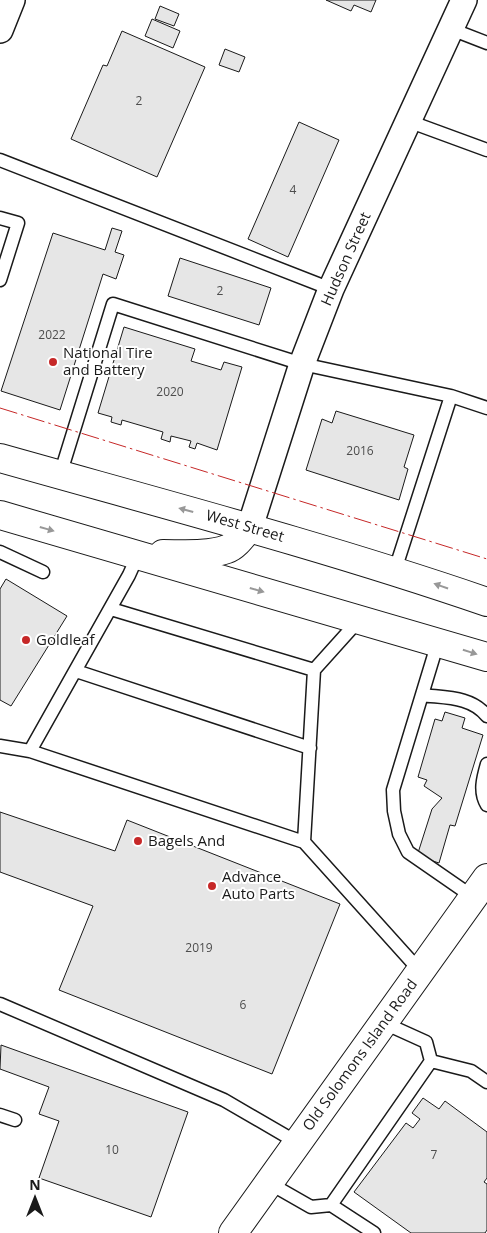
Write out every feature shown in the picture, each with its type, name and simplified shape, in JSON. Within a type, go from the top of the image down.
[{"type":"main road","name":"West Street","points":[[0,458],[250,527],[395,570],[487,602]]},
{"type":"main road","points":[[2,521],[138,555],[487,658]]},
{"type":"main road","points":[[138,555],[204,553],[227,549],[238,542],[250,527]]},
{"type":"main road","name":"Old Solomons Island Road","points":[[233,1233],[480,887]]},
{"type":"street","name":"Hudson Street","points":[[250,527],[302,364],[331,289],[464,0]]},
{"type":"lane","points":[[450,30],[487,43]]},
{"type":"lane","points":[[408,121],[487,150]]},
{"type":"lane","points":[[0,160],[331,289]]},
{"type":"lane","points":[[0,218],[18,223],[0,280]]},
{"type":"lane","points":[[60,475],[113,304],[302,364],[450,396],[487,408]]},
{"type":"lane","points":[[395,570],[450,396]]},
{"type":"lane","points":[[0,552],[43,572]]},
{"type":"lane","points":[[30,751],[111,609],[138,555]]},
{"type":"lane","points":[[111,609],[314,670]]},
{"type":"lane","points":[[304,842],[314,670],[360,619]]},
{"type":"lane","points":[[438,642],[392,790],[396,819],[399,834],[408,852],[480,887]]},
{"type":"lane","points":[[76,671],[310,748]]},
{"type":"lane","points":[[422,695],[458,699],[475,705],[487,716]]},
{"type":"lane","points":[[0,746],[30,751],[304,842],[420,971]]},
{"type":"lane","points":[[487,764],[482,783],[483,799],[487,805]]},
{"type":"lane","points":[[0,1004],[224,1100],[298,1143]]},
{"type":"lane","points":[[331,1205],[431,1061],[426,1042],[384,1023]]},
{"type":"lane","points":[[431,1061],[471,1071],[487,1082]]},
{"type":"lane","points":[[0,1115],[15,1120]]},
{"type":"lane","points":[[269,1183],[311,1207],[331,1205],[374,1233]]},
{"type":"building","points":[[326,0],[376,0],[371,12],[354,5],[351,11]]},
{"type":"building","points":[[160,6],[179,14],[174,26],[155,19]]},
{"type":"building","points":[[152,19],[180,31],[173,48],[145,36]]},
{"type":"building","points":[[122,31],[205,67],[157,177],[71,139],[103,65],[107,66]]},
{"type":"building","points":[[225,49],[245,57],[239,72],[219,65]]},
{"type":"building","points":[[299,122],[339,140],[288,257],[248,239]]},
{"type":"building","points":[[112,228],[122,231],[115,252],[124,255],[116,279],[103,274],[60,410],[1,391],[53,233],[105,250]]},
{"type":"building","points":[[180,258],[271,288],[259,325],[168,296]]},
{"type":"building","points":[[124,327],[195,349],[191,361],[221,370],[224,362],[242,367],[217,450],[197,443],[195,449],[189,447],[191,441],[171,436],[170,442],[161,439],[163,432],[122,420],[121,425],[111,422],[112,417],[98,413]]},
{"type":"building","points":[[336,411],[414,435],[404,467],[408,469],[399,500],[306,470],[322,419],[332,423]]},
{"type":"building","name":"Goldleaf","points":[[6,579],[67,616],[11,706],[0,700],[0,589]]},
{"type":"building","points":[[445,712],[465,718],[462,728],[483,735],[455,826],[450,825],[439,863],[417,856],[432,809],[442,798],[424,786],[427,780],[418,777],[435,719],[442,721]]},
{"type":"building","points":[[0,812],[115,851],[127,820],[340,904],[272,1074],[59,990],[93,906],[0,872]]},
{"type":"building","points":[[1,1045],[188,1112],[151,1217],[39,1178],[59,1121],[39,1114],[49,1087],[0,1069]]},
{"type":"building","points":[[423,1098],[439,1109],[445,1101],[487,1132],[487,1178],[484,1182],[487,1184],[487,1230],[485,1233],[411,1233],[354,1192],[406,1123],[413,1128],[420,1119],[412,1113]]},
{"type":"power","points":[[0,408],[487,559]]},
{"type":"place","name":"National Tire and Battery","points":[[53,362]]},
{"type":"place","name":"Goldleaf","points":[[26,640]]},
{"type":"place","name":"Bagels And","points":[[138,841]]},
{"type":"place","name":"Advance Auto Parts","points":[[212,886]]}]
